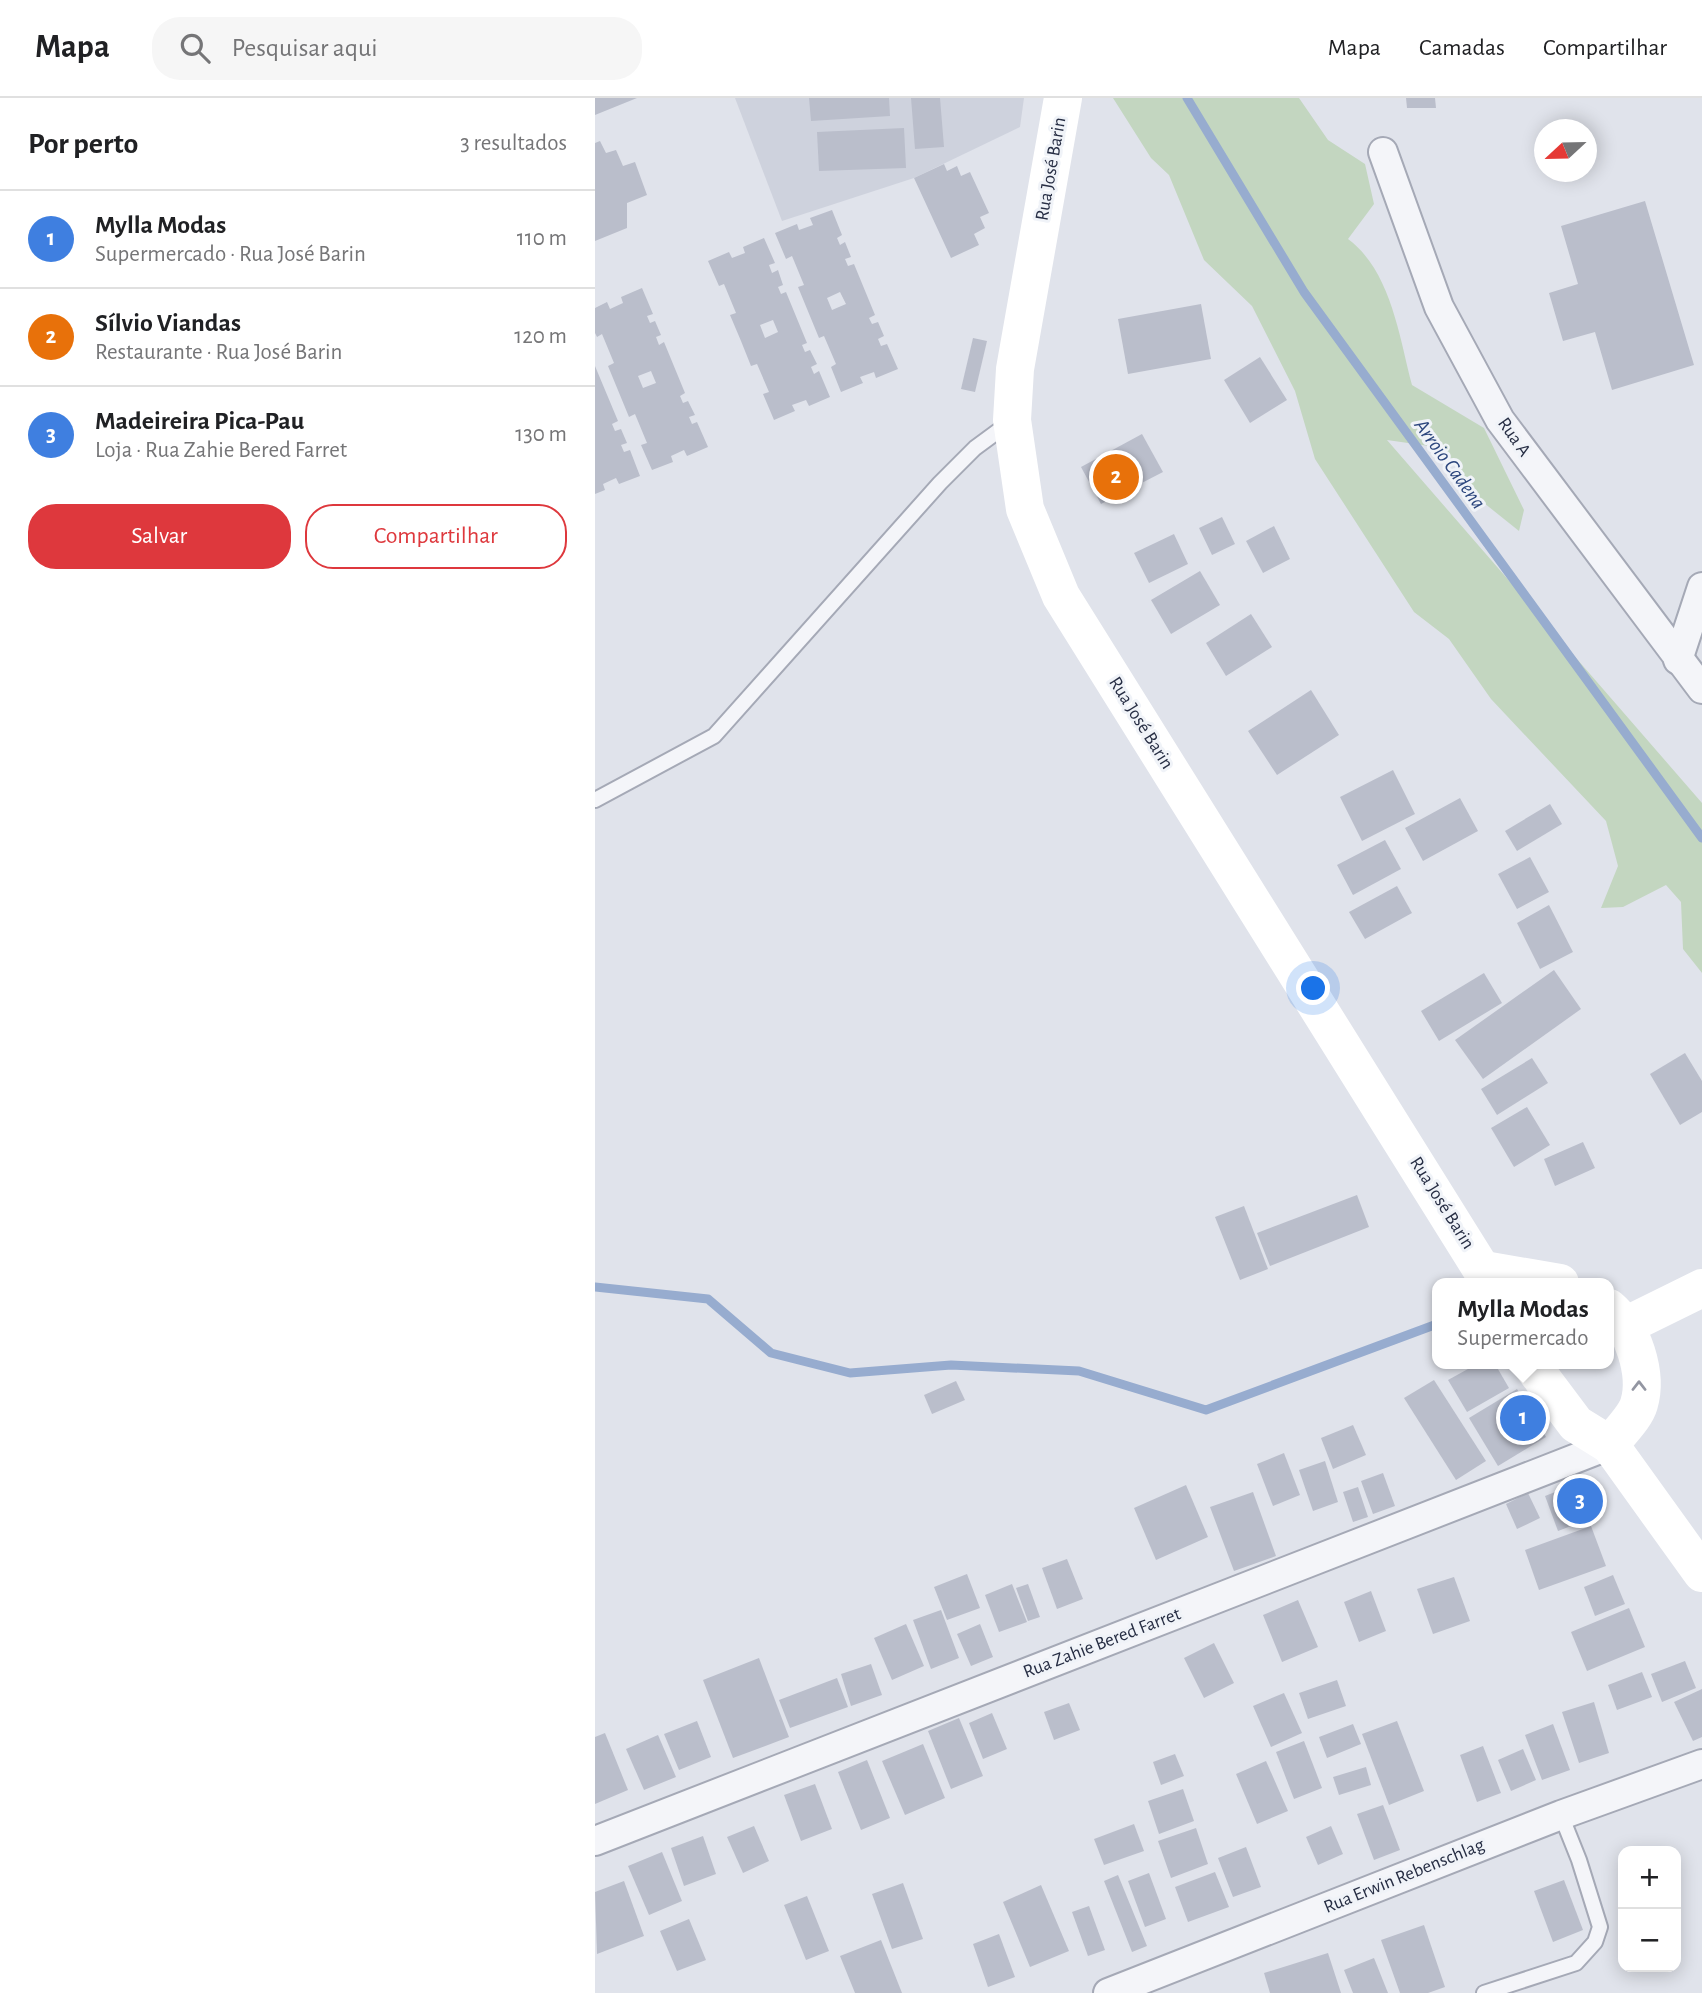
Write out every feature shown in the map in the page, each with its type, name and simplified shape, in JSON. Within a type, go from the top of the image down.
[{"type":"main road","name":"Rua José Barin","points":[[1063,98],[1015,369],[1012,420],[1025,509],[1061,596],[1487,1276]]},
{"type":"main road","points":[[1487,1276],[1508,1278]]},
{"type":"main road","points":[[1610,1445],[1639,1405],[1638,1354],[1616,1318],[1702,1288]]},
{"type":"main road","points":[[1535,1369],[1576,1424],[1610,1445],[1702,1573]]},
{"type":"street","name":"Rua A","points":[[1384,152],[1439,307],[1500,420],[1702,689]]},
{"type":"street","points":[[1678,660],[1702,587]]},
{"type":"street","name":"Rua Zahie Bered Farret","points":[[595,1841],[1610,1445]]},
{"type":"street","name":"Rua Erwin Rebenschlag","points":[[1108,1993],[1560,1815],[1702,1764]]},
{"type":"lane","points":[[595,800],[714,736],[940,483],[975,448],[1012,420]]},
{"type":"lane","points":[[1484,1993],[1576,1963],[1595,1942],[1600,1927],[1579,1860],[1560,1815]]},
{"type":"shaded area","points":[[735,98],[1024,98],[1020,127],[914,178],[782,221]]},
{"type":"green space","points":[[1113,98],[1299,98],[1328,140],[1365,164],[1374,204],[1348,239],[1363,252],[1384,286],[1412,385],[1484,428],[1524,510],[1519,531],[1484,503],[1443,448],[1387,440],[1702,803],[1702,973],[1683,949],[1681,902],[1666,885],[1623,907],[1601,908],[1618,866],[1606,821],[1491,699],[1449,639],[1414,612],[1315,459],[1295,391],[1252,306],[1204,260],[1169,175],[1151,158]]},
{"type":"building","points":[[595,98],[637,98],[595,115]]},
{"type":"building","points":[[809,98],[889,98],[890,116],[811,121]]},
{"type":"building","points":[[911,98],[940,98],[944,147],[915,149]]},
{"type":"building","points":[[1406,98],[1435,98],[1436,108],[1407,108]]},
{"type":"building","points":[[904,128],[906,168],[819,171],[817,132]]},
{"type":"building","points":[[600,141],[606,153],[616,150],[623,166],[635,162],[647,195],[627,203],[627,228],[595,241],[595,143]]},
{"type":"building","points":[[944,164],[947,171],[957,166],[961,176],[970,172],[989,213],[980,217],[985,228],[974,234],[979,245],[951,258],[914,178]]},
{"type":"building","points":[[1645,201],[1694,365],[1612,390],[1595,332],[1563,341],[1549,293],[1578,284],[1561,226]]},
{"type":"building","points":[[832,210],[842,235],[837,238],[840,245],[845,242],[851,257],[845,259],[848,266],[854,264],[875,315],[869,318],[872,324],[878,322],[884,336],[878,339],[881,346],[887,344],[898,369],[876,378],[874,372],[860,377],[863,383],[841,392],[831,367],[836,364],[824,336],[819,338],[798,287],[804,285],[792,256],[786,259],[775,233],[797,224],[799,230],[813,225],[810,218]],"holes":[[[840,292],[846,304],[832,310],[827,298]]]},
{"type":"building","points":[[764,238],[775,263],[769,265],[772,273],[778,270],[783,285],[778,287],[781,294],[786,292],[807,343],[802,345],[805,352],[810,350],[817,364],[811,367],[814,374],[819,371],[830,397],[809,406],[806,400],[792,405],[795,411],[774,420],[763,394],[769,392],[757,364],[751,366],[730,315],[736,313],[724,284],[719,286],[708,261],[729,252],[732,258],[745,253],[743,247]],"holes":[[[773,320],[778,332],[765,338],[760,325]]]},
{"type":"building","points":[[642,288],[653,314],[647,316],[650,323],[655,321],[661,335],[656,337],[659,345],[664,342],[685,393],[680,396],[683,403],[688,401],[695,415],[689,417],[692,424],[697,422],[708,447],[687,456],[684,450],[671,456],[673,462],[652,470],[641,445],[647,443],[635,414],[629,417],[608,366],[614,363],[602,334],[597,337],[595,333],[595,308],[607,302],[610,309],[623,303],[621,297]],"holes":[[[651,371],[656,383],[643,388],[638,376]]]},
{"type":"building","points":[[1201,304],[1211,359],[1128,374],[1118,319]]},
{"type":"building","points":[[973,338],[987,341],[975,392],[961,389]]},
{"type":"building","points":[[1260,357],[1287,400],[1250,423],[1224,380]]},
{"type":"building","points":[[595,366],[618,421],[612,424],[615,431],[621,429],[627,443],[621,445],[624,452],[630,450],[640,476],[619,484],[616,478],[603,484],[605,490],[595,494]]},
{"type":"building","points":[[1142,434],[1163,472],[1101,504],[1081,467]]},
{"type":"building","points":[[1222,517],[1235,544],[1212,555],[1199,528]]},
{"type":"building","points":[[1274,526],[1290,559],[1263,573],[1246,541]]},
{"type":"building","points":[[1174,534],[1188,564],[1149,583],[1134,553]]},
{"type":"building","points":[[1200,571],[1220,605],[1171,634],[1151,600]]},
{"type":"building","points":[[1251,614],[1272,647],[1226,676],[1206,643]]},
{"type":"building","points":[[1311,690],[1339,735],[1277,775],[1248,731]]},
{"type":"building","points":[[1393,770],[1415,814],[1362,841],[1340,797]]},
{"type":"building","points":[[1460,798],[1478,831],[1423,861],[1405,828]]},
{"type":"building","points":[[1550,804],[1562,824],[1517,851],[1505,831]]},
{"type":"building","points":[[1385,840],[1401,869],[1353,895],[1337,865]]},
{"type":"building","points":[[1530,857],[1549,892],[1517,909],[1498,874]]},
{"type":"building","points":[[1397,886],[1412,913],[1365,939],[1349,912]]},
{"type":"building","points":[[1549,905],[1573,952],[1540,969],[1517,923]]},
{"type":"building","points":[[1554,970],[1581,1009],[1483,1079],[1455,1040]]},
{"type":"building","points":[[1484,973],[1502,1003],[1439,1041],[1421,1011]]},
{"type":"building","points":[[1685,1053],[1702,1081],[1702,1112],[1680,1125],[1650,1074]]},
{"type":"building","points":[[1532,1058],[1548,1083],[1497,1115],[1481,1089]]},
{"type":"building","points":[[1527,1107],[1550,1145],[1514,1167],[1491,1128]]},
{"type":"building","points":[[1583,1142],[1595,1168],[1555,1186],[1544,1159]]},
{"type":"building","points":[[1357,1195],[1369,1227],[1270,1266],[1257,1233]]},
{"type":"building","points":[[1244,1206],[1268,1269],[1240,1280],[1215,1217]]},
{"type":"building","points":[[1468,1369],[1498,1369],[1509,1388],[1467,1412],[1448,1380]]},
{"type":"building","points":[[1434,1380],[1486,1461],[1456,1480],[1404,1398]]},
{"type":"building","points":[[956,1381],[965,1400],[932,1414],[924,1395]]},
{"type":"building","points":[[1517,1389],[1546,1437],[1498,1466],[1469,1418]]},
{"type":"building","points":[[1353,1425],[1366,1455],[1333,1469],[1321,1438]]},
{"type":"building","points":[[1284,1453],[1300,1495],[1273,1506],[1257,1464]]},
{"type":"building","points":[[1325,1461],[1338,1502],[1313,1511],[1299,1470]]},
{"type":"building","points":[[1383,1473],[1395,1506],[1373,1514],[1361,1481]]},
{"type":"building","points":[[1578,1483],[1592,1518],[1558,1531],[1545,1496]]},
{"type":"building","points":[[1186,1485],[1208,1537],[1156,1560],[1134,1508]]},
{"type":"building","points":[[1358,1487],[1368,1517],[1353,1522],[1343,1492]]},
{"type":"building","points":[[1253,1492],[1276,1556],[1234,1571],[1210,1507]]},
{"type":"building","points":[[1528,1493],[1540,1518],[1517,1529],[1506,1504]]},
{"type":"building","points":[[1591,1526],[1606,1566],[1539,1590],[1525,1550]]},
{"type":"building","points":[[1067,1559],[1083,1599],[1057,1609],[1042,1568]]},
{"type":"building","points":[[967,1574],[980,1608],[947,1620],[934,1587]]},
{"type":"building","points":[[1613,1575],[1625,1604],[1595,1616],[1584,1587]]},
{"type":"building","points":[[1454,1577],[1470,1621],[1433,1634],[1417,1589]]},
{"type":"building","points":[[1012,1584],[1027,1622],[999,1632],[985,1595]]},
{"type":"building","points":[[1028,1584],[1040,1617],[1028,1621],[1016,1588]]},
{"type":"building","points":[[1371,1591],[1386,1631],[1359,1642],[1344,1602]]},
{"type":"building","points":[[1298,1600],[1318,1647],[1282,1662],[1263,1615]]},
{"type":"building","points":[[1629,1608],[1645,1647],[1587,1671],[1571,1632]]},
{"type":"building","points":[[941,1610],[959,1658],[931,1669],[913,1620]]},
{"type":"building","points":[[906,1624],[924,1666],[892,1680],[874,1638]]},
{"type":"building","points":[[980,1624],[993,1657],[971,1666],[957,1634]]},
{"type":"building","points":[[1214,1643],[1234,1683],[1204,1698],[1184,1658]]},
{"type":"building","points":[[759,1658],[789,1737],[733,1758],[703,1680]]},
{"type":"building","points":[[1685,1661],[1696,1688],[1662,1702],[1651,1674]]},
{"type":"building","points":[[871,1664],[882,1695],[851,1706],[841,1674]]},
{"type":"building","points":[[1642,1672],[1652,1697],[1617,1710],[1608,1685]]},
{"type":"building","points":[[837,1678],[848,1707],[790,1728],[779,1700]]},
{"type":"building","points":[[1337,1680],[1346,1706],[1308,1719],[1299,1693]]},
{"type":"building","points":[[1702,1689],[1702,1737],[1693,1741],[1674,1702]]},
{"type":"building","points":[[1284,1693],[1302,1733],[1271,1747],[1253,1706]]},
{"type":"building","points":[[1594,1702],[1609,1753],[1579,1763],[1562,1712]]},
{"type":"building","points":[[1069,1703],[1080,1730],[1054,1740],[1044,1712]]},
{"type":"building","points":[[992,1713],[1007,1749],[983,1759],[969,1723]]},
{"type":"building","points":[[959,1718],[983,1776],[951,1789],[928,1731]]},
{"type":"building","points":[[697,1721],[711,1757],[679,1770],[664,1734]]},
{"type":"building","points":[[1397,1721],[1424,1791],[1389,1805],[1362,1734]]},
{"type":"building","points":[[1353,1724],[1361,1744],[1327,1758],[1319,1737]]},
{"type":"building","points":[[1553,1724],[1570,1770],[1542,1780],[1525,1735]]},
{"type":"building","points":[[605,1733],[628,1790],[595,1804],[595,1737]]},
{"type":"building","points":[[658,1735],[676,1777],[644,1790],[626,1749]]},
{"type":"building","points":[[1304,1741],[1322,1788],[1294,1799],[1276,1752]]},
{"type":"building","points":[[923,1744],[945,1798],[905,1815],[882,1761]]},
{"type":"building","points":[[1483,1746],[1501,1793],[1477,1802],[1460,1755]]},
{"type":"building","points":[[1523,1749],[1536,1780],[1511,1791],[1498,1760]]},
{"type":"building","points":[[1175,1754],[1184,1776],[1161,1785],[1153,1762]]},
{"type":"building","points":[[867,1760],[890,1818],[861,1830],[838,1772]]},
{"type":"building","points":[[1266,1761],[1288,1811],[1257,1824],[1236,1774]]},
{"type":"building","points":[[1366,1767],[1371,1785],[1339,1795],[1333,1777]]},
{"type":"building","points":[[815,1784],[832,1829],[801,1841],[784,1795]]},
{"type":"building","points":[[1183,1789],[1194,1821],[1159,1834],[1148,1801]]},
{"type":"building","points":[[1383,1805],[1400,1850],[1374,1860],[1357,1814]]},
{"type":"building","points":[[1134,1824],[1144,1851],[1104,1865],[1094,1839]]},
{"type":"building","points":[[754,1826],[769,1861],[743,1873],[727,1837]]},
{"type":"building","points":[[1331,1826],[1343,1854],[1318,1865],[1306,1837]]},
{"type":"building","points":[[1196,1828],[1208,1864],[1171,1878],[1158,1841]]},
{"type":"building","points":[[703,1836],[716,1874],[684,1886],[671,1848]]},
{"type":"building","points":[[1246,1847],[1261,1887],[1233,1897],[1218,1858]]},
{"type":"building","points":[[662,1852],[682,1901],[649,1915],[628,1866]]},
{"type":"building","points":[[1215,1872],[1229,1907],[1188,1922],[1175,1887]]},
{"type":"building","points":[[1149,1873],[1166,1919],[1145,1927],[1128,1881]]},
{"type":"building","points":[[1118,1875],[1147,1946],[1132,1952],[1104,1881]]},
{"type":"building","points":[[1564,1880],[1583,1930],[1553,1942],[1534,1891]]},
{"type":"building","points":[[624,1881],[644,1936],[597,1954],[595,1892]]},
{"type":"building","points":[[903,1883],[923,1939],[892,1949],[872,1894]]},
{"type":"building","points":[[1041,1885],[1069,1951],[1030,1967],[1003,1902]]},
{"type":"building","points":[[807,1896],[829,1951],[806,1960],[784,1905]]},
{"type":"building","points":[[1089,1906],[1105,1950],[1088,1956],[1072,1912]]},
{"type":"building","points":[[689,1919],[706,1960],[677,1971],[660,1931]]},
{"type":"building","points":[[1424,1925],[1445,1987],[1428,1993],[1400,1993],[1381,1940]]},
{"type":"building","points":[[999,1934],[1015,1977],[988,1987],[973,1944]]},
{"type":"building","points":[[881,1940],[902,1993],[855,1993],[840,1956]]},
{"type":"building","points":[[1328,1953],[1341,1993],[1270,1993],[1264,1973]]},
{"type":"building","points":[[1374,1958],[1388,1993],[1353,1993],[1344,1970]]},
{"type":"waterway","name":"Arroio Cadena","points":[[1187,98],[1304,292],[1702,838]]},
{"type":"waterway","points":[[595,1287],[708,1299],[771,1353],[850,1373],[951,1365],[1079,1371],[1206,1410],[1432,1326]]},
{"type":"place","name":"Sílvio Viandas","points":[[1116,477]]},
{"type":"place","name":"Mylla Modas","points":[[1523,1418]]},
{"type":"place","name":"Madeireira Pica-Pau","points":[[1580,1501]]}]
